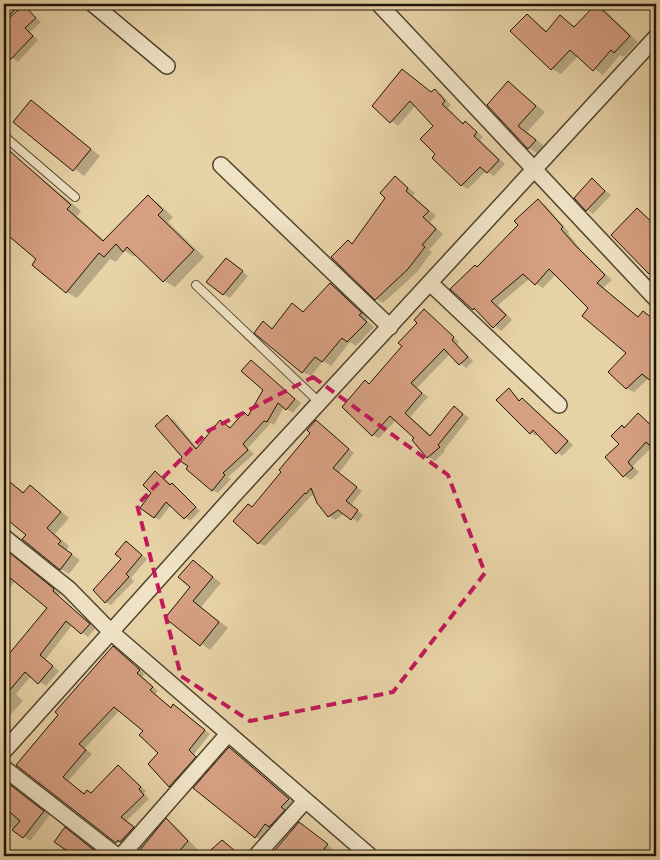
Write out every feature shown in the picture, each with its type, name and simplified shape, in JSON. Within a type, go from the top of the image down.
[{"type":"street","points":[[4,9],[9,4]]},
{"type":"street","points":[[93,4],[167,66]]},
{"type":"street","points":[[379,4],[656,300]]},
{"type":"street","points":[[4,751],[319,402],[656,37]]},
{"type":"street","points":[[221,165],[390,327]]},
{"type":"street","points":[[430,283],[559,405]]},
{"type":"street","points":[[4,537],[69,589],[111,632],[370,856]]},
{"type":"street","points":[[121,856],[228,734]]},
{"type":"street","points":[[4,768],[117,856]]},
{"type":"street","points":[[256,856],[305,801]]},
{"type":"lane","points":[[4,136],[75,197]]},
{"type":"lane","points":[[196,285],[319,402]]},
{"type":"highlighted area","points":[[313,377],[448,475],[485,573],[393,692],[250,721],[181,676],[137,505],[208,431]]},
{"type":"building","points":[[596,4],[630,36],[614,53],[611,50],[593,71],[570,50],[551,70],[510,31],[527,14],[546,32],[560,15],[574,27]]},
{"type":"building","points":[[24,5],[36,18],[25,28],[33,36],[11,59],[4,52],[4,18],[10,17]]},
{"type":"building","points":[[402,69],[431,92],[435,89],[445,101],[442,104],[463,124],[465,121],[477,132],[474,136],[499,160],[487,173],[480,167],[461,186],[432,158],[435,154],[420,139],[433,126],[410,101],[390,123],[372,106]]},
{"type":"building","points":[[508,81],[536,106],[518,126],[536,140],[528,149],[487,105]]},
{"type":"building","points":[[31,100],[91,149],[73,171],[13,122]]},
{"type":"building","points":[[4,146],[71,205],[67,209],[103,241],[148,195],[163,210],[158,215],[194,250],[163,282],[127,247],[123,252],[116,244],[104,257],[99,253],[66,293],[32,265],[36,259],[4,232]]},
{"type":"building","points":[[395,176],[408,188],[406,191],[429,211],[423,217],[436,229],[422,245],[425,247],[408,269],[375,300],[331,257],[348,240],[352,244],[385,198],[380,193]]},
{"type":"building","points":[[592,178],[605,191],[586,211],[574,198]]},
{"type":"building","points":[[538,199],[563,227],[561,229],[575,245],[605,275],[597,283],[638,317],[643,311],[653,319],[651,322],[656,327],[656,385],[642,374],[626,389],[608,372],[626,353],[582,316],[588,308],[549,269],[535,285],[523,274],[491,301],[506,315],[493,328],[474,308],[473,310],[450,289],[475,265],[477,267],[518,225],[514,221]]},
{"type":"building","points":[[637,208],[656,226],[656,267],[649,274],[611,235]]},
{"type":"building","points":[[226,258],[243,271],[223,295],[206,282]]},
{"type":"building","points":[[330,283],[362,313],[359,315],[367,322],[347,342],[342,338],[322,362],[315,357],[302,373],[254,333],[263,321],[272,329],[292,303],[303,312]]},
{"type":"building","points":[[424,309],[454,337],[452,340],[468,357],[459,365],[444,349],[411,383],[422,393],[405,413],[430,436],[454,406],[463,414],[438,445],[440,447],[427,458],[412,440],[414,438],[390,416],[372,436],[342,407],[365,380],[369,384],[402,346],[398,343],[417,323],[414,320]]},
{"type":"building","points":[[251,360],[295,399],[286,410],[278,403],[267,422],[264,421],[243,444],[248,450],[223,473],[225,475],[212,491],[186,469],[188,466],[180,461],[182,457],[155,426],[167,415],[196,449],[220,420],[230,428],[244,412],[248,416],[263,390],[241,371]]},
{"type":"building","points":[[509,388],[519,401],[522,398],[568,441],[556,454],[533,430],[530,434],[496,400]]},
{"type":"building","points":[[638,413],[656,430],[656,437],[649,445],[646,442],[628,462],[633,468],[623,477],[605,457],[619,444],[611,436],[622,425],[624,428]]},
{"type":"building","points":[[316,420],[349,449],[333,468],[357,487],[346,501],[358,510],[351,520],[338,510],[328,517],[317,503],[311,488],[258,544],[233,521],[248,504],[252,507],[281,472],[279,470],[310,433],[307,430]]},
{"type":"building","points":[[155,471],[170,485],[172,483],[196,507],[184,519],[166,502],[154,518],[140,508],[151,493],[143,485]]},
{"type":"building","points":[[4,477],[23,493],[30,485],[61,512],[47,528],[61,541],[58,544],[72,554],[60,570],[22,539],[26,535],[4,517]]},
{"type":"building","points":[[126,541],[142,555],[126,574],[129,577],[105,603],[93,590],[121,559],[115,554]]},
{"type":"building","points":[[10,553],[54,589],[53,591],[90,624],[81,634],[66,621],[40,655],[53,666],[38,684],[25,672],[4,697],[4,660],[47,608],[4,573],[4,560]]},
{"type":"building","points":[[193,560],[213,577],[193,601],[219,622],[200,646],[165,618],[190,587],[178,577]]},
{"type":"building","points":[[113,646],[140,670],[137,673],[153,687],[150,690],[171,708],[173,704],[205,730],[189,750],[196,757],[169,787],[148,764],[158,753],[139,735],[143,731],[114,707],[79,744],[86,750],[63,777],[84,794],[87,790],[91,793],[118,765],[141,787],[139,789],[144,795],[121,817],[134,827],[120,842],[118,840],[116,843],[16,765],[58,715],[55,712]]},
{"type":"building","points":[[229,747],[289,799],[281,807],[285,810],[269,827],[265,824],[255,838],[193,788]]},
{"type":"building","points":[[4,780],[44,811],[23,838],[12,830],[20,821],[4,807]]},
{"type":"building","points":[[166,818],[188,841],[175,856],[135,856]]},
{"type":"building","points":[[299,822],[328,844],[324,849],[332,856],[270,856]]},
{"type":"building","points":[[65,827],[101,856],[75,856],[54,842]]},
{"type":"building","points":[[222,840],[241,856],[204,856]]}]
